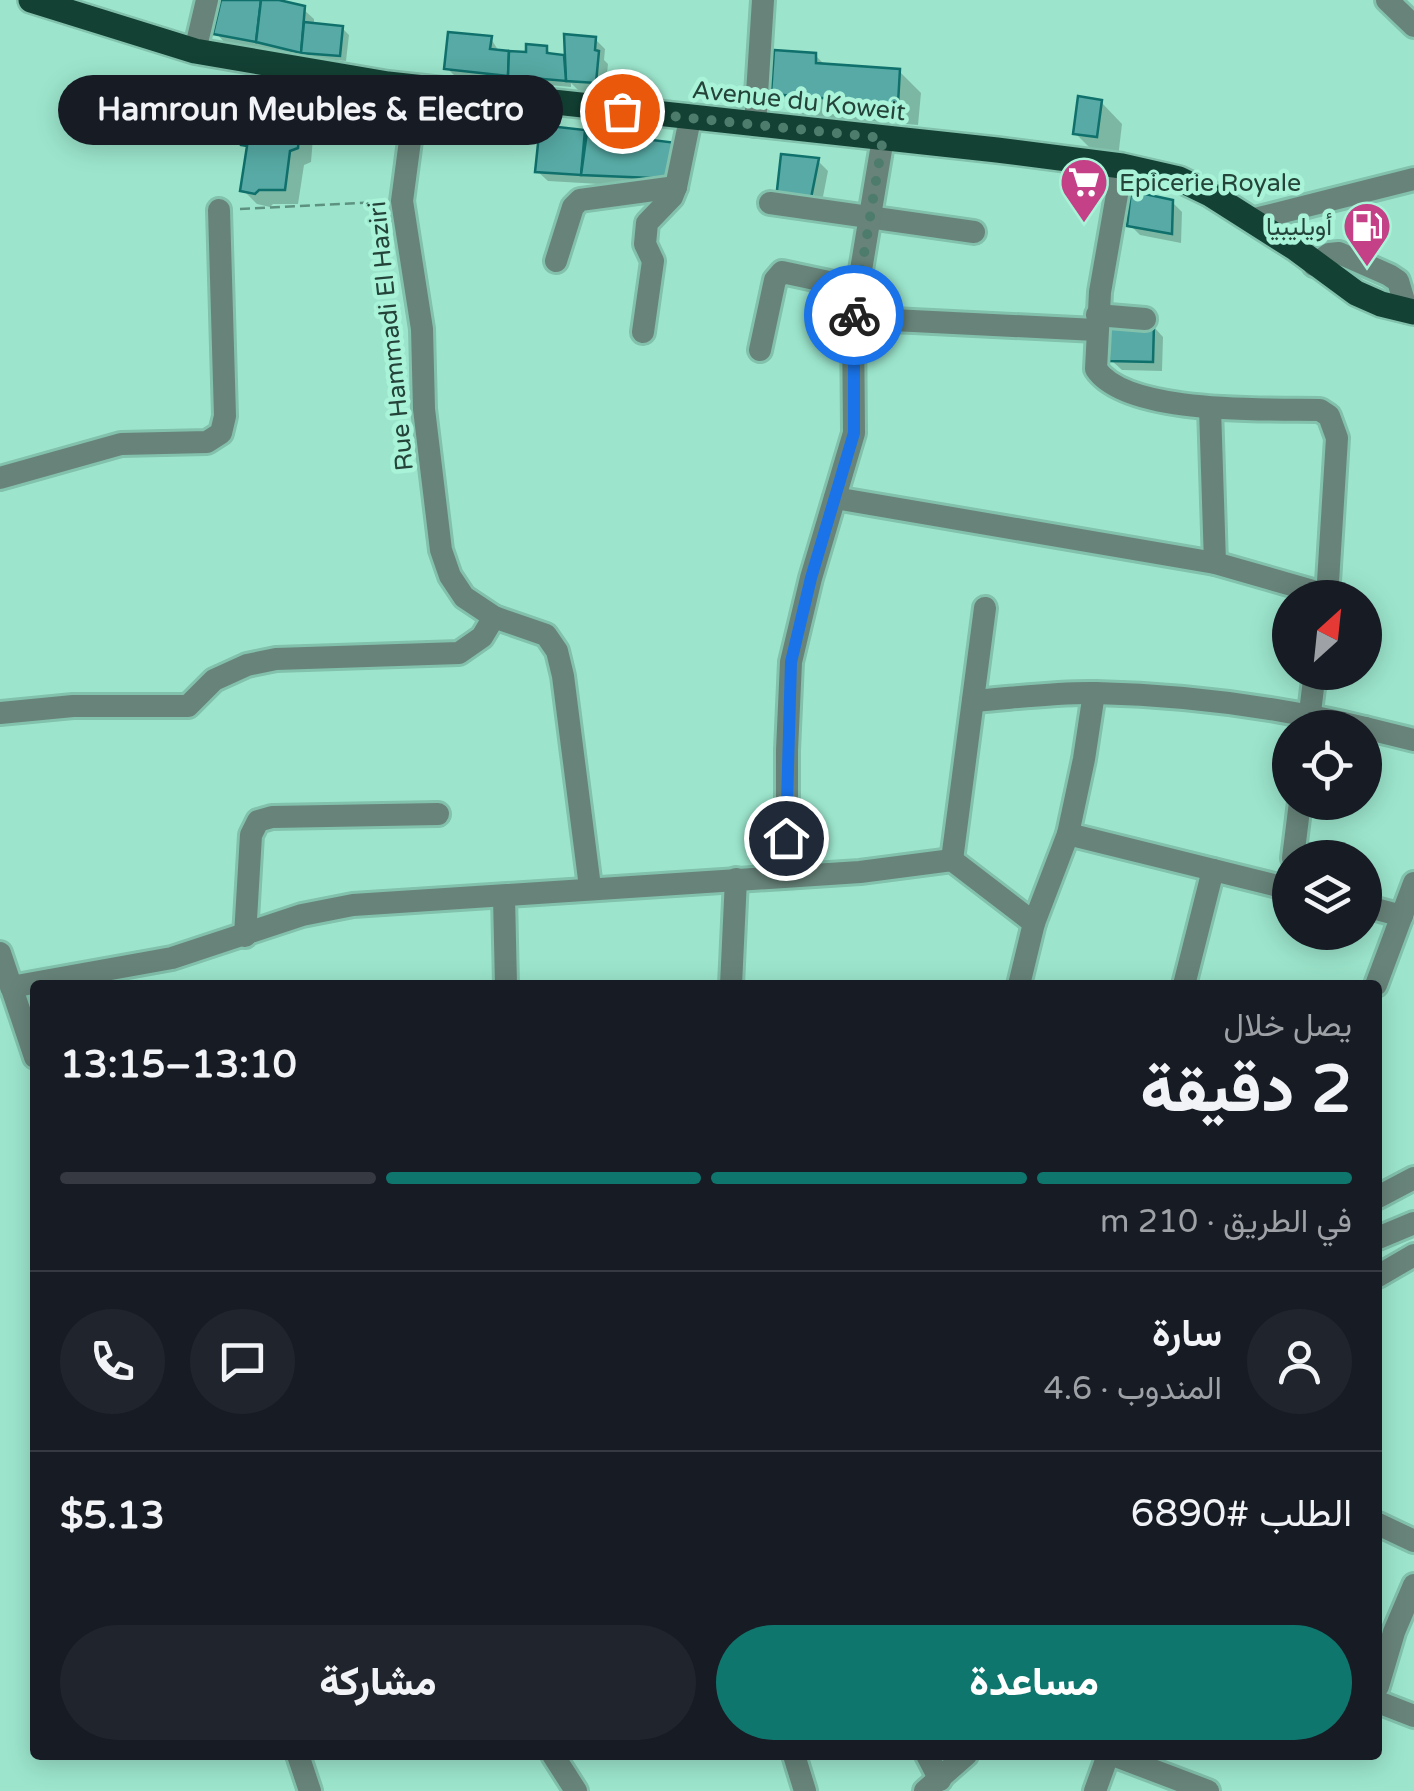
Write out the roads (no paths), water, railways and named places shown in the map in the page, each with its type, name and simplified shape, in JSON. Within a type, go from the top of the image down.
[{"type":"main road","name":"Avenue du Koweit","points":[[31,0],[195,51],[417,88],[1122,166],[1179,179],[1251,220],[1356,293],[1411,312]]},
{"type":"street","points":[[195,51],[206,0]]},
{"type":"street","points":[[755,126],[764,0]]},
{"type":"street","points":[[1387,0],[1414,26]]},
{"type":"street","name":"Rue Hammadi El Haziri","points":[[417,88],[402,201],[422,329],[424,409],[441,550],[450,576],[464,597],[494,617]]},
{"type":"street","points":[[643,332],[654,261],[645,244],[647,223],[672,198],[690,119]]},
{"type":"street","points":[[787,876],[786,750],[791,662],[854,433],[854,318],[883,138]]},
{"type":"street","points":[[1122,166],[1097,322],[1096,368],[1114,386],[1152,398],[1210,408],[1320,410],[1333,422],[1337,438],[1328,580]]},
{"type":"street","points":[[1251,220],[1414,179]]},
{"type":"street","points":[[556,260],[573,207],[580,200],[676,188]]},
{"type":"street","points":[[770,203],[974,232]]},
{"type":"street","points":[[0,478],[121,444],[207,442],[220,434],[226,416],[219,210]]},
{"type":"street","points":[[760,350],[776,280],[782,272],[857,288]]},
{"type":"street","points":[[854,318],[1097,322],[1145,319]]},
{"type":"street","points":[[1210,408],[1216,564]]},
{"type":"street","points":[[835,498],[1216,564],[1272,580]]},
{"type":"street","points":[[952,860],[985,608]]},
{"type":"street","points":[[0,714],[73,706],[188,706],[214,680],[276,658],[459,653],[482,638],[494,617],[538,630],[553,642],[557,651],[571,727],[590,888]]},
{"type":"street","points":[[973,701],[1094,693],[1210,700],[1272,713]]},
{"type":"street","points":[[1020,980],[1034,924],[1068,834],[1094,693]]},
{"type":"street","points":[[1382,732],[1414,740]]},
{"type":"street","points":[[245,936],[251,835],[258,821],[272,817],[438,814]]},
{"type":"street","points":[[1068,834],[1272,885]]},
{"type":"street","points":[[50,980],[172,958],[302,915],[353,905],[860,872],[952,860],[1034,924]]},
{"type":"street","points":[[1185,980],[1212,870]]},
{"type":"street","points":[[730,980],[736,879]]},
{"type":"street","points":[[1378,980],[1414,883]]},
{"type":"street","points":[[504,898],[506,980]]},
{"type":"street","points":[[1382,911],[1402,916]]},
{"type":"street","points":[[0,953],[30,1043]]},
{"type":"street","points":[[11,987],[30,984]]},
{"type":"street","points":[[1382,1196],[1414,1178]]},
{"type":"street","points":[[1382,1236],[1414,1223]]},
{"type":"street","points":[[1382,1258],[1414,1240]]},
{"type":"street","points":[[1382,1274],[1414,1255]]},
{"type":"street","points":[[1382,1526],[1414,1540]]},
{"type":"street","points":[[1382,1672],[1414,1586]]},
{"type":"street","points":[[1382,1704],[1414,1716]]},
{"type":"street","points":[[300,1760],[310,1791]]},
{"type":"street","points":[[557,1760],[576,1791]]},
{"type":"street","points":[[796,1760],[805,1791]]},
{"type":"street","points":[[928,1760],[932,1786]]},
{"type":"street","points":[[932,1786],[961,1760]]},
{"type":"street","points":[[1095,1791],[1109,1760]]},
{"type":"street","points":[[1124,1760],[1208,1791]]},
{"type":"place","name":"Hamroun Meubles & Electro","points":[[622,111]]},
{"type":"place","name":"Epicerie Royale","points":[[1084,224]]},
{"type":"place","name":"أويليبيا","points":[[1367,268]]}]
